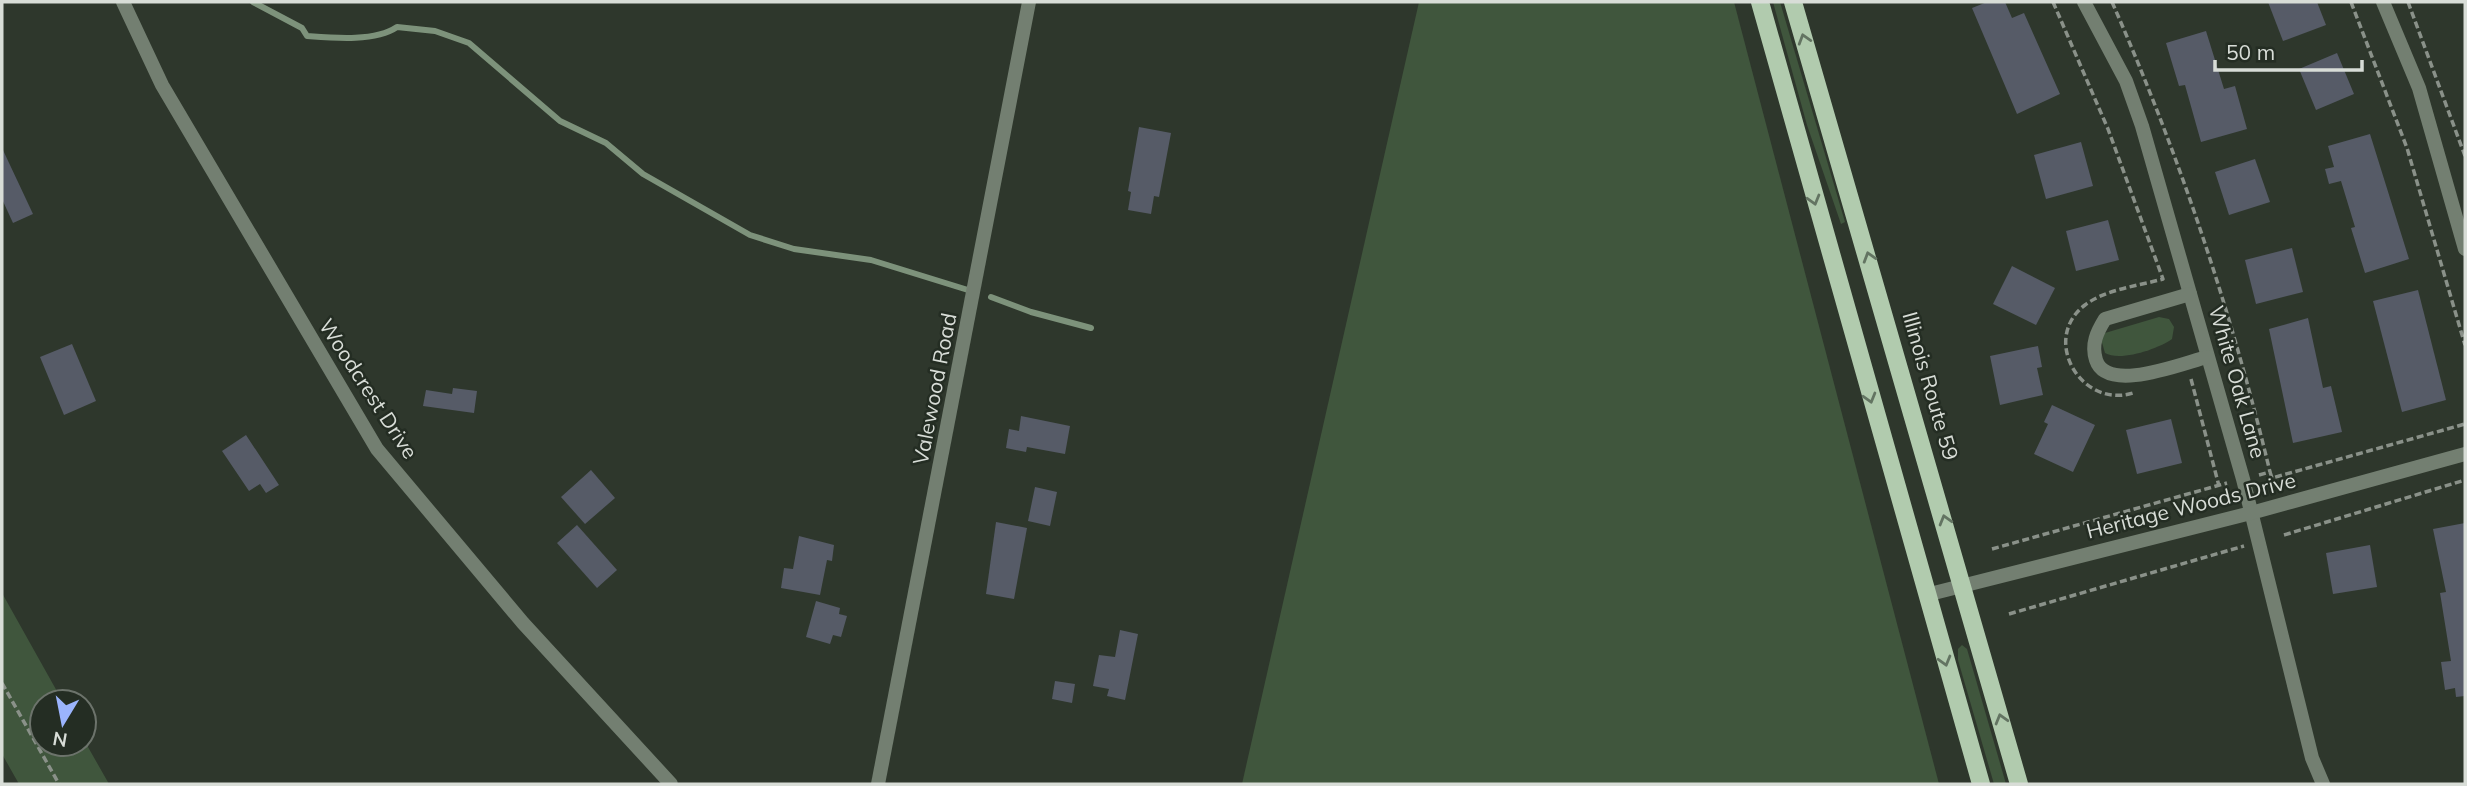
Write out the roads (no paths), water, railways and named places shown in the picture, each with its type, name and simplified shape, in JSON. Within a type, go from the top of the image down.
[{"type":"main road","points":[[1760,2],[1980,784]]},
{"type":"main road","name":"Illinois Route 59","points":[[1793,2],[2020,784]]},
{"type":"street","name":"Woodcrest Drive","points":[[122,2],[162,85],[377,449],[523,623],[671,784]]},
{"type":"street","name":"Valewood Road","points":[[878,784],[1029,2]]},
{"type":"street","name":"White Oak Lane","points":[[2084,2],[2126,81],[2190,294],[2251,513],[2312,758],[2323,784]]},
{"type":"street","points":[[2383,2],[2419,88],[2465,249]]},
{"type":"street","points":[[2190,294],[2105,319],[2096,333],[2093,349],[2097,364],[2108,374],[2132,376],[2207,356]]},
{"type":"street","name":"Heritage Woods Drive","points":[[1926,595],[2251,513],[2465,454]]},
{"type":"waterway","points":[[253,2],[302,28],[307,36],[366,37],[397,27],[435,31],[469,43],[560,121],[606,143],[643,174],[750,235],[794,249],[871,260],[968,290]]},
{"type":"waterway","points":[[991,297],[1031,312],[1091,328]]}]
